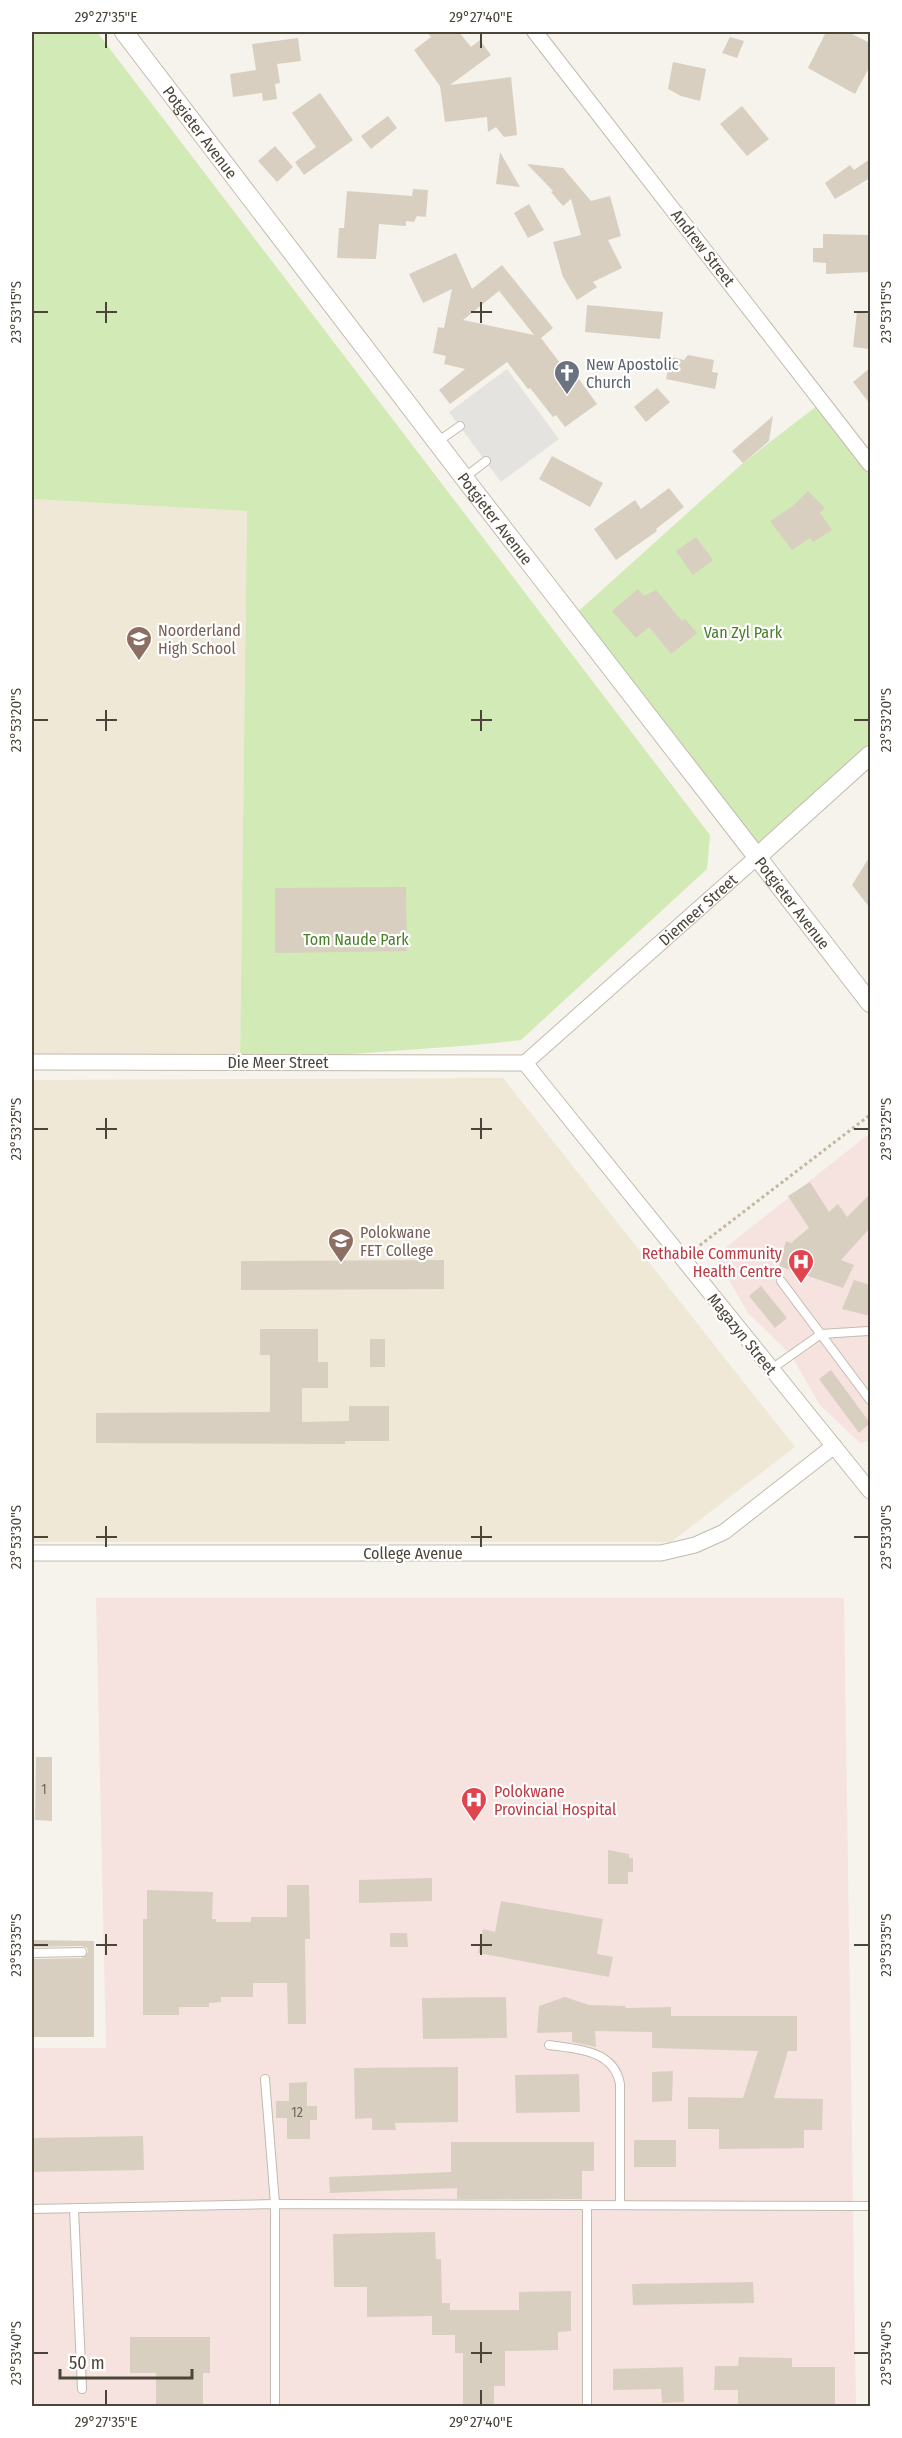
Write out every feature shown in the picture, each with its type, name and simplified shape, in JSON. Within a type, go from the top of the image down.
[{"type":"street","name":"Potgieter Avenue","points":[[124,32],[464,478],[870,1003]]},
{"type":"street","name":"Andrew Street","points":[[535,32],[870,464]]},
{"type":"street","name":"Diemeer Street","points":[[525,1063],[870,755]]},
{"type":"street","name":"Die Meer Street","points":[[32,1062],[525,1063]]},
{"type":"street","name":"Magazyn Street","points":[[525,1063],[770,1370],[870,1491]]},
{"type":"street","name":"College Avenue","points":[[32,1553],[674,1551],[706,1541],[724,1532],[834,1446]]},
{"type":"lane","points":[[437,442],[460,426]]},
{"type":"lane","points":[[464,478],[486,461]]},
{"type":"lane","points":[[781,1281],[870,1400]]},
{"type":"lane","points":[[770,1370],[821,1334],[868,1331]]},
{"type":"lane","points":[[32,1953],[82,1952]]},
{"type":"lane","points":[[549,2045],[575,2049],[602,2057],[611,2062],[618,2071],[620,2084],[620,2204]]},
{"type":"lane","points":[[265,2079],[275,2204],[275,2406]]},
{"type":"lane","points":[[32,2209],[275,2204],[870,2206]]},
{"type":"lane","points":[[587,2205],[587,2406]]},
{"type":"lane","points":[[74,2209],[82,2389]]},
{"type":"path","points":[[682,1259],[870,1116]]},
{"type":"shaded area","points":[[507,369],[559,439],[501,482],[449,412]]},
{"type":"shaded area","name":"Noorderland High School","points":[[32,499],[247,510],[240,1062],[32,1058]]},
{"type":"shaded area","name":"Polokwane FET College","points":[[503,1078],[795,1447],[671,1542],[32,1542],[32,1080]]},
{"type":"shaded area","name":"Rethabile Community Health Centre","points":[[870,1133],[870,1441],[860,1443],[819,1404],[791,1355],[748,1313],[715,1256]]},
{"type":"shaded area","name":"Polokwane Provincial Hospital","points":[[96,1598],[844,1598],[856,2406],[32,2406],[32,2048],[106,2048]]},
{"type":"green space","name":"Tom Naude Park","points":[[32,32],[97,32],[710,835],[707,869],[521,1040],[240,1062],[247,511],[32,499]]},
{"type":"green space","name":"Van Zyl Park","points":[[822,402],[870,464],[870,755],[757,857],[572,617],[743,463]]},
{"type":"building","points":[[427,32],[459,32],[471,47],[480,40],[491,55],[450,85],[511,77],[517,135],[504,137],[496,127],[488,132],[487,117],[445,122],[440,86],[414,50],[431,37]]},
{"type":"building","points":[[826,32],[848,32],[870,43],[870,66],[855,94],[808,68]]},
{"type":"building","points":[[730,37],[744,41],[737,58],[722,53]]},
{"type":"building","points":[[298,38],[301,61],[277,64],[280,83],[275,84],[277,99],[263,101],[262,93],[233,97],[230,74],[256,70],[252,44]]},
{"type":"building","points":[[673,62],[706,69],[700,101],[681,96],[668,89]]},
{"type":"building","points":[[320,93],[353,140],[304,175],[295,162],[316,147],[292,113]]},
{"type":"building","points":[[742,106],[769,139],[747,156],[720,124]]},
{"type":"building","points":[[388,116],[397,128],[371,149],[361,136]]},
{"type":"building","points":[[275,146],[293,167],[277,182],[258,161]]},
{"type":"building","points":[[500,152],[520,187],[496,184]]},
{"type":"building","points":[[870,159],[870,178],[835,199],[825,183],[850,165],[854,170]]},
{"type":"building","points":[[527,164],[563,168],[591,201],[610,196],[621,236],[608,240],[622,268],[593,282],[597,287],[577,300],[563,277],[553,242],[581,235],[571,199],[563,206],[551,192],[553,191]]},
{"type":"building","points":[[413,189],[428,190],[426,217],[417,216],[414,222],[406,221],[406,226],[379,224],[376,259],[337,258],[339,228],[344,228],[347,191],[412,196]]},
{"type":"building","points":[[529,204],[544,230],[528,238],[514,213]]},
{"type":"building","points":[[823,234],[870,235],[870,272],[826,274],[826,263],[813,262],[813,248],[823,248]]},
{"type":"building","points":[[456,253],[472,289],[502,265],[553,328],[541,338],[564,368],[568,364],[597,404],[565,427],[556,415],[553,417],[530,388],[528,389],[507,362],[450,404],[439,390],[465,369],[444,364],[446,356],[433,353],[438,327],[444,328],[452,289],[423,303],[409,274]],"holes":[[[499,291],[534,335],[463,320]]]},
{"type":"building","points":[[587,305],[663,312],[660,339],[585,332]]},
{"type":"building","points":[[857,312],[870,314],[870,349],[853,347]]},
{"type":"building","points":[[688,355],[714,360],[712,372],[718,373],[715,389],[666,379],[671,357],[684,360]]},
{"type":"building","points":[[870,368],[870,404],[853,382]]},
{"type":"building","points":[[657,388],[670,402],[646,422],[634,407]]},
{"type":"building","points":[[773,416],[769,441],[743,463],[732,451]]},
{"type":"building","points":[[552,456],[603,483],[590,507],[539,479]]},
{"type":"building","points":[[669,488],[684,507],[656,529],[657,531],[616,560],[594,529],[635,500],[641,509]]},
{"type":"building","points":[[808,491],[825,508],[820,513],[832,530],[813,542],[810,538],[792,550],[770,521],[793,506]]},
{"type":"building","points":[[696,537],[713,560],[693,575],[676,551]]},
{"type":"building","points":[[638,589],[644,596],[656,590],[682,621],[685,619],[697,633],[671,654],[649,627],[636,638],[612,611]]},
{"type":"building","points":[[870,856],[870,908],[852,885]]},
{"type":"building","points":[[406,887],[407,951],[275,953],[275,888]]},
{"type":"building","points":[[810,1182],[829,1212],[838,1204],[847,1217],[870,1194],[870,1228],[841,1260],[854,1265],[843,1288],[779,1266],[786,1241],[791,1243],[809,1228],[788,1196]]},
{"type":"building","points":[[444,1260],[444,1289],[241,1290],[241,1261]]},
{"type":"building","points":[[854,1280],[870,1285],[870,1316],[842,1309]]},
{"type":"building","points":[[761,1286],[787,1318],[775,1328],[749,1296]]},
{"type":"building","points":[[260,1329],[318,1329],[318,1362],[328,1362],[328,1388],[302,1388],[302,1422],[349,1421],[349,1406],[389,1406],[389,1441],[345,1441],[345,1444],[96,1443],[96,1413],[270,1412],[270,1355],[260,1355]]},
{"type":"building","points":[[370,1339],[385,1339],[385,1367],[370,1367]]},
{"type":"building","points":[[831,1370],[870,1423],[859,1433],[819,1379]]},
{"type":"building","points":[[36,1757],[52,1757],[52,1821],[35,1820]]},
{"type":"building","points":[[608,1850],[629,1854],[629,1858],[633,1858],[633,1872],[628,1872],[628,1884],[608,1884]]},
{"type":"building","points":[[432,1878],[432,1901],[359,1903],[359,1880]]},
{"type":"building","points":[[287,1885],[309,1885],[310,1939],[305,1939],[306,2024],[288,2024],[287,1983],[253,1983],[253,1997],[221,1997],[221,2002],[209,2003],[209,2007],[179,2007],[179,2015],[143,2015],[143,1919],[147,1919],[147,1890],[213,1892],[212,1919],[216,1919],[216,1922],[251,1922],[251,1917],[287,1917]]},
{"type":"building","points":[[501,1901],[603,1919],[597,1954],[613,1957],[609,1977],[478,1953],[483,1929],[495,1932]]},
{"type":"building","points":[[390,1933],[407,1933],[408,1947],[390,1947]]},
{"type":"building","points":[[32,1940],[94,1941],[94,2037],[32,2037],[32,1959],[82,1958],[88,1952],[87,1948],[82,1946],[32,1947]]},
{"type":"building","points":[[506,1997],[507,2038],[423,2039],[422,1998]]},
{"type":"building","points":[[565,1997],[589,2005],[625,2006],[626,2008],[671,2007],[671,2016],[797,2016],[797,2051],[788,2051],[774,2098],[823,2099],[822,2130],[804,2130],[804,2148],[719,2149],[719,2129],[688,2129],[688,2097],[743,2098],[758,2051],[652,2048],[652,2032],[595,2031],[596,2047],[572,2042],[572,2032],[537,2033],[539,2006]]},
{"type":"building","points":[[458,2067],[458,2122],[395,2123],[396,2130],[372,2130],[372,2118],[355,2119],[354,2068]]},
{"type":"building","points":[[673,2071],[672,2101],[652,2102],[652,2072]]},
{"type":"building","points":[[579,2074],[580,2112],[516,2113],[515,2075]]},
{"type":"building","points":[[307,2082],[307,2106],[317,2106],[317,2120],[310,2120],[310,2139],[287,2139],[287,2118],[276,2118],[276,2101],[289,2101],[289,2083]]},
{"type":"building","points":[[143,2136],[144,2170],[32,2172],[32,2138]]},
{"type":"building","points":[[634,2140],[676,2140],[676,2167],[634,2167]]},
{"type":"building","points":[[451,2142],[594,2142],[594,2171],[582,2171],[582,2199],[457,2199],[457,2188],[330,2193],[329,2177],[451,2172]]},
{"type":"building","points":[[435,2232],[436,2259],[441,2259],[442,2303],[450,2303],[450,2310],[519,2310],[519,2292],[571,2291],[571,2331],[558,2332],[558,2350],[505,2351],[505,2386],[494,2386],[494,2406],[463,2406],[463,2353],[455,2353],[455,2335],[432,2335],[432,2316],[367,2317],[367,2287],[334,2287],[333,2234]]},
{"type":"building","points":[[753,2282],[754,2303],[633,2305],[632,2284]]},
{"type":"building","points":[[130,2337],[210,2337],[210,2373],[203,2373],[203,2406],[156,2406],[156,2373],[130,2373]]},
{"type":"building","points":[[739,2357],[792,2358],[792,2367],[835,2367],[835,2406],[738,2406],[738,2390],[714,2390],[715,2366],[738,2366]]},
{"type":"building","points":[[683,2367],[684,2402],[662,2403],[661,2389],[613,2390],[613,2369]]},
{"type":"place","name":"New Apostolic Church","points":[[567,396]]},
{"type":"place","name":"Noorderland High School","points":[[139,662]]},
{"type":"place","name":"Polokwane FET College","points":[[341,1264]]},
{"type":"place","name":"Rethabile Community Health Centre","points":[[801,1285]]},
{"type":"place","name":"Polokwane Provincial Hospital","points":[[474,1823]]}]
